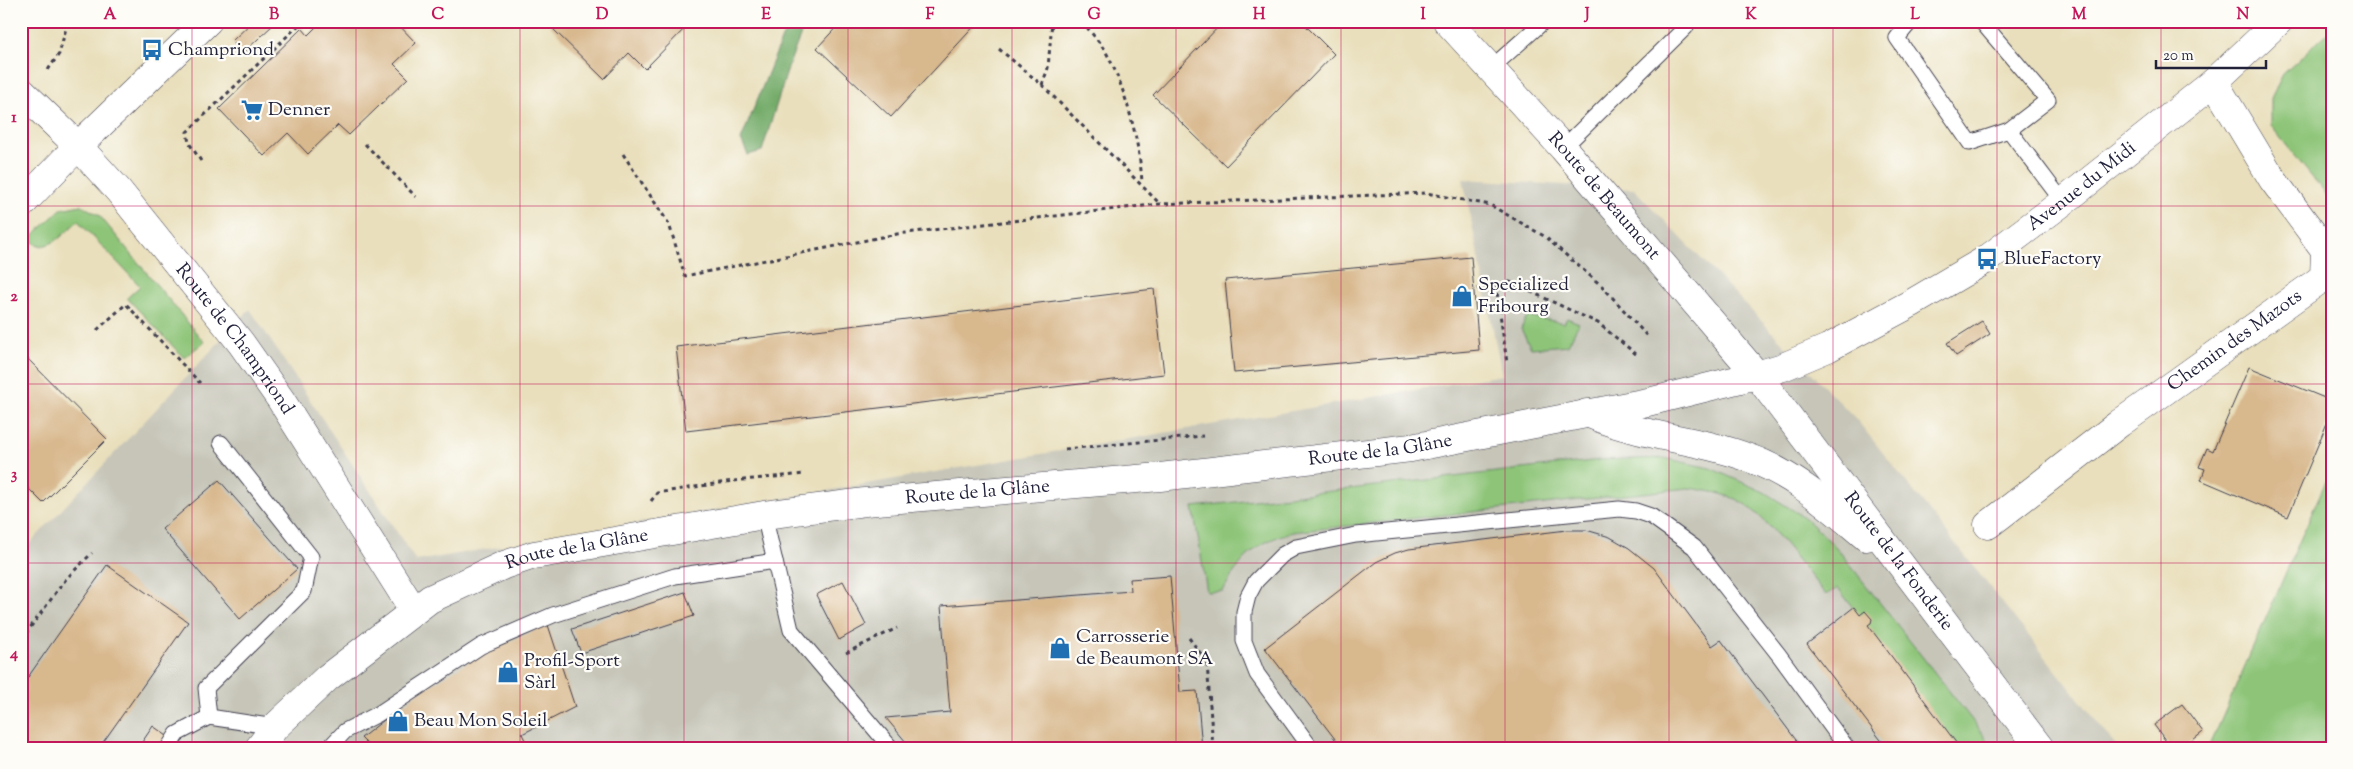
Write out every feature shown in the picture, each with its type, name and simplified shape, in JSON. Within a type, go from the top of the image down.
[{"type":"main road","points":[[21,205],[78,146],[208,21]]},
{"type":"main road","name":"Route de Beaumont","points":[[1447,21],[1563,148],[1756,375]]},
{"type":"main road","name":"Avenue du Midi","points":[[1756,375],[1783,367],[1828,348],[1912,303],[1987,259],[2063,202],[2214,82],[2279,21]]},
{"type":"main road","name":"Chemin des Mazots","points":[[1988,525],[2120,423],[2324,277],[2325,250],[2273,180],[2214,82]]},
{"type":"main road","name":"Route de Champriond","points":[[32,84],[78,146],[118,190],[241,343],[281,400],[414,611]]},
{"type":"main road","name":"Route de la Glâne","points":[[267,738],[327,678],[430,599],[496,569],[534,555],[764,515],[865,502],[1160,477],[1411,448],[1687,393],[1756,375]]},
{"type":"main road","name":"Route de la Fonderie","points":[[1756,375],[2040,748]]},
{"type":"main road","points":[[1586,413],[1624,426],[1732,452],[1780,472],[1815,494],[1902,566]]},
{"type":"lane","points":[[1490,69],[1544,21]]},
{"type":"lane","points":[[1563,148],[1686,27],[1681,21]]},
{"type":"lane","points":[[1911,21],[1897,38],[1970,144],[2009,130],[2048,100],[1981,21]]},
{"type":"lane","points":[[2009,130],[2063,202]]},
{"type":"lane","points":[[209,717],[206,688],[304,591],[311,557],[221,443]]},
{"type":"lane","points":[[1311,748],[1257,674],[1244,641],[1244,612],[1248,596],[1256,580],[1282,555],[1296,547],[1356,535],[1619,509],[1636,511],[1651,516],[1694,547],[1779,655],[1847,748]]},
{"type":"lane","points":[[764,515],[791,630],[891,748]]},
{"type":"lane","points":[[329,748],[345,732],[378,714],[480,646],[552,615],[675,576],[775,561]]},
{"type":"lane","points":[[168,748],[177,734],[209,717],[267,738]]},
{"type":"path","points":[[32,84],[59,54],[68,21]]},
{"type":"path","points":[[202,161],[189,143],[188,132],[303,21]]},
{"type":"path","points":[[1042,85],[1048,68],[1052,21]]},
{"type":"path","points":[[1082,21],[1108,55],[1128,108],[1141,160],[1142,183]]},
{"type":"path","points":[[999,49],[1042,85],[1142,183],[1160,204]]},
{"type":"path","points":[[365,144],[416,197]]},
{"type":"path","points":[[622,154],[669,224],[685,276],[896,234],[1160,204],[1426,193],[1490,204],[1544,236],[1602,287],[1647,336]]},
{"type":"path","points":[[1477,289],[1510,282],[1598,323],[1636,354]]},
{"type":"path","points":[[1496,285],[1507,363]]},
{"type":"path","points":[[97,330],[126,304],[200,383]]},
{"type":"path","points":[[21,640],[66,578],[92,553]]},
{"type":"path","points":[[822,666],[897,628]]},
{"type":"path","points":[[1189,638],[1207,662],[1213,748]]},
{"type":"shaded area","points":[[1463,179],[1634,189],[1856,419],[2118,748],[21,748],[21,553],[250,309],[416,561],[1502,375]]},
{"type":"green space","points":[[789,21],[806,21],[790,62],[762,151],[748,155],[741,140]]},
{"type":"green space","points":[[2332,29],[2332,202],[2271,126],[2271,98],[2283,74]]},
{"type":"green space","points":[[81,205],[99,215],[204,342],[184,358],[127,298],[140,286],[78,221],[60,238],[50,244],[38,246],[29,239],[61,209]]},
{"type":"green space","points":[[1527,316],[1564,323],[1567,318],[1579,323],[1568,345],[1531,348],[1521,329]]},
{"type":"green space","points":[[1664,458],[1710,468],[1764,492],[1804,517],[1836,547],[1994,748],[1959,748],[1838,588],[1826,595],[1775,532],[1753,510],[1737,500],[1709,491],[1688,488],[1293,532],[1259,546],[1243,560],[1223,591],[1207,592],[1193,507],[1600,460]]},
{"type":"green space","points":[[2332,467],[2332,748],[2209,748]]},
{"type":"building","points":[[253,21],[272,21],[274,24],[243,53],[232,41]]},
{"type":"building","points":[[322,21],[395,21],[416,43],[394,64],[408,78],[349,135],[338,125],[308,154],[288,133],[264,156],[219,109],[302,28],[308,35]]},
{"type":"building","points":[[555,21],[692,21],[645,69],[629,53],[604,79],[550,26]]},
{"type":"building","points":[[842,21],[979,21],[891,117],[817,48]]},
{"type":"building","points":[[1224,21],[1301,21],[1334,54],[1226,166],[1153,95]]},
{"type":"building","points":[[1471,257],[1479,350],[1234,373],[1225,280]]},
{"type":"building","points":[[1154,289],[1164,374],[686,431],[676,347]]},
{"type":"building","points":[[1982,321],[1990,334],[1956,356],[1947,343]]},
{"type":"building","points":[[21,352],[107,439],[43,503],[21,481]]},
{"type":"building","points":[[2249,367],[2332,401],[2332,411],[2288,517],[2201,480],[2205,469],[2199,467],[2207,448],[2213,451]]},
{"type":"building","points":[[219,480],[297,569],[240,619],[162,529]]},
{"type":"building","points":[[1567,530],[1586,530],[1610,537],[1629,548],[1654,568],[1712,646],[1721,640],[1802,748],[1342,748],[1265,648],[1376,562],[1395,553],[1409,549]]},
{"type":"building","points":[[107,565],[188,622],[99,748],[21,748],[21,687]]},
{"type":"building","name":"Carrosserie de Beaumont SA","points":[[1170,576],[1180,692],[1197,691],[1202,748],[911,748],[886,718],[950,712],[941,606],[1131,591],[1130,579]]},
{"type":"building","points":[[843,581],[866,625],[839,640],[816,595]]},
{"type":"building","points":[[685,592],[694,616],[581,653],[572,629]]},
{"type":"building","points":[[1854,607],[1860,615],[1865,611],[1872,619],[1868,625],[1960,748],[1887,748],[1807,644]]},
{"type":"building","name":"Profil-Sport Sàrl","points":[[548,625],[575,707],[522,734],[527,744],[521,748],[371,748],[361,738],[420,692],[485,652]]},
{"type":"building","points":[[2182,704],[2203,732],[2183,748],[2171,748],[2154,725]]},
{"type":"building","points":[[153,726],[184,748],[138,748]]},
{"type":"place","name":"Champriond","points":[[152,50]]},
{"type":"place","name":"Denner","points":[[252,110]]},
{"type":"place","name":"BlueFactory","points":[[1987,259]]},
{"type":"place","name":"Specialized Fribourg","points":[[1462,296]]},
{"type":"place","name":"Carrosserie de Beaumont SA","points":[[1060,648]]},
{"type":"place","name":"Profil-Sport Sàrl","points":[[508,672]]},
{"type":"place","name":"Beau Mon Soleil","points":[[398,721]]}]
